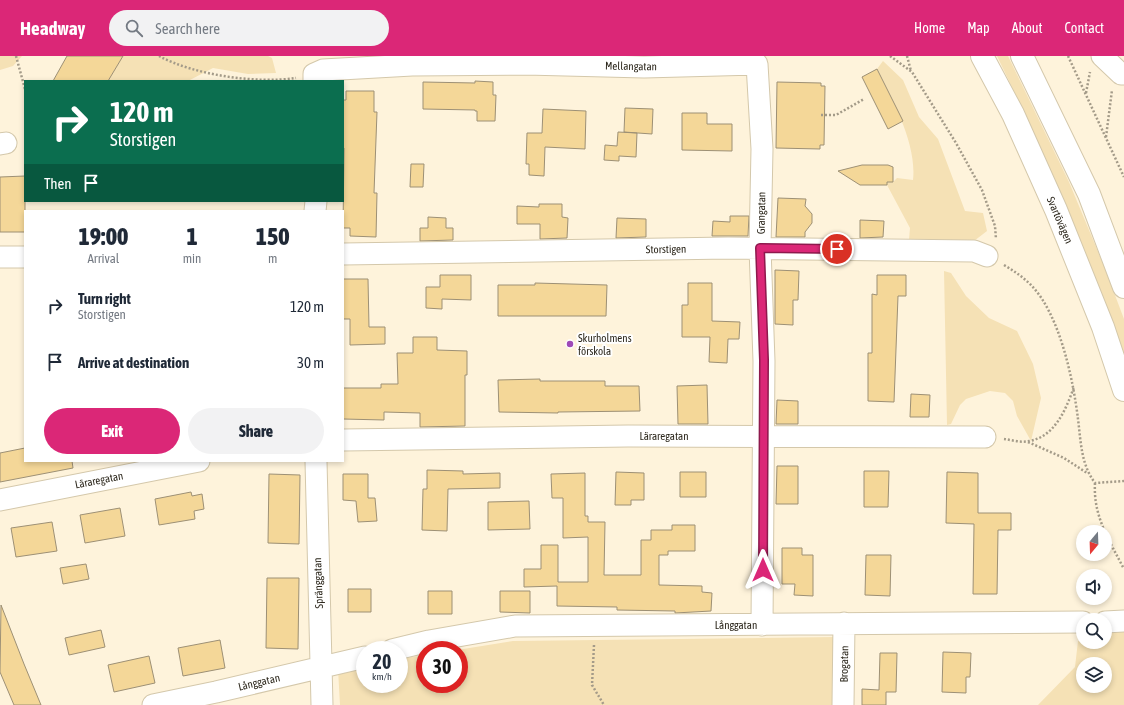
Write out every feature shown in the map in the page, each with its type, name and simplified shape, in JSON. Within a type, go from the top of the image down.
[{"type":"main road","name":"Svartövägen","points":[[982,56],[1013,114],[1056,210],[1103,327],[1124,390]]},
{"type":"main road","points":[[1022,56],[1089,194],[1124,287]]},
{"type":"street","name":"Mellangatan","points":[[314,78],[323,70],[337,68],[412,65],[526,64],[644,67],[757,64]]},
{"type":"street","name":"Grangatan","points":[[757,64],[762,149],[760,248],[764,437],[762,625]]},
{"type":"street","name":"Storstigen","points":[[344,254],[760,248],[974,251],[987,256]]},
{"type":"street","points":[[0,257],[24,257]]},
{"type":"street","name":"Läraregatan","points":[[344,440],[628,436],[985,437]]},
{"type":"street","name":"Läraregatan","points":[[0,500],[194,462]]},
{"type":"street","name":"Spränggatan","points":[[316,462],[322,705]]},
{"type":"street","points":[[1112,622],[1124,621]]},
{"type":"street","name":"Långgatan","points":[[408,646],[515,626],[1076,622]]},
{"type":"street","name":"Brogatan","points":[[843,705],[844,623]]},
{"type":"street","name":"Långgatan","points":[[153,705],[356,659]]},
{"type":"path","points":[[16,56],[24,85]]},
{"type":"path","points":[[159,56],[182,66],[232,77],[255,80]]},
{"type":"path","points":[[890,56],[912,72]]},
{"type":"path","points":[[907,56],[912,72],[956,143],[982,190],[995,226],[995,247],[987,256],[1021,276],[1032,286],[1047,308],[1068,360],[1074,387],[1081,447],[1088,473],[1095,483],[1094,498],[1098,516],[1124,569]]},
{"type":"path","points":[[1068,56],[1124,177]]},
{"type":"path","points":[[1086,93],[1108,67]]},
{"type":"path","points":[[1106,138],[1108,67]]},
{"type":"path","points":[[276,80],[314,78]]},
{"type":"path","points":[[821,115],[836,114],[864,99]]},
{"type":"path","points":[[1028,442],[1036,439],[1058,423],[1066,408],[1074,387]]},
{"type":"path","points":[[985,437],[1028,442],[1064,458],[1088,473]]},
{"type":"path","points":[[1095,483],[1124,481]]},
{"type":"path","points":[[595,625],[592,685],[604,705]]},
{"type":"shaded area","points":[[0,56],[22,56],[13,66],[0,70]]},
{"type":"shaded area","points":[[123,56],[268,56],[272,58],[276,73],[248,74],[213,68],[190,80],[109,80]]},
{"type":"shaded area","points":[[997,56],[1008,56],[1069,182],[1124,319],[1124,354],[1065,203]]},
{"type":"shaded area","points":[[883,61],[903,80],[919,117],[938,139],[965,211],[983,213],[987,231],[974,241],[909,240],[910,228],[887,185],[887,182],[893,182],[897,178],[913,180],[911,152],[908,137],[877,69]]},
{"type":"shaded area","points":[[944,271],[951,273],[966,296],[989,318],[1017,331],[1033,364],[1041,398],[1031,441],[1017,416],[1013,401],[1005,393],[990,391],[966,399],[960,405],[951,424],[947,425]]},
{"type":"shaded area","points":[[1124,629],[1124,705],[1038,705],[1075,667],[1076,658],[1076,693],[1112,693],[1112,657],[1076,657],[1077,649],[1112,649],[1112,632]]},
{"type":"shaded area","points":[[836,637],[836,705],[340,705],[338,669],[356,666],[356,693],[408,693],[408,658],[416,656],[416,693],[468,693],[468,648],[513,641]]},
{"type":"building","points":[[67,56],[123,56],[109,80],[54,80]]},
{"type":"building","points":[[877,69],[903,121],[888,129],[862,77]]},
{"type":"building","points":[[475,81],[493,82],[493,95],[496,95],[495,121],[477,121],[477,111],[475,110],[423,109],[423,82],[475,83]]},
{"type":"building","points":[[777,82],[821,83],[821,86],[825,86],[824,145],[820,145],[820,149],[776,148]]},
{"type":"building","points":[[346,91],[374,91],[374,112],[377,112],[374,193],[377,193],[376,237],[350,236],[350,228],[344,228],[344,100],[346,100]]},
{"type":"building","points":[[625,108],[653,109],[652,134],[624,132]]},
{"type":"building","points":[[543,109],[586,111],[585,149],[545,147],[544,176],[529,175],[529,164],[526,164],[527,133],[542,133]]},
{"type":"building","points":[[682,113],[707,113],[707,124],[732,124],[732,151],[682,150]]},
{"type":"building","points":[[618,132],[637,133],[636,157],[619,156],[619,161],[604,160],[605,145],[617,146]]},
{"type":"building","points":[[411,164],[424,164],[423,187],[410,187]]},
{"type":"building","points":[[862,165],[888,165],[893,167],[893,182],[887,182],[887,185],[860,185],[838,171]]},
{"type":"building","points":[[24,176],[24,232],[0,232],[0,177]]},
{"type":"building","points":[[778,198],[806,199],[805,206],[812,214],[812,223],[805,232],[805,237],[776,237]]},
{"type":"building","points":[[539,204],[562,204],[562,217],[568,218],[567,238],[540,239],[540,224],[517,224],[517,206],[539,207]]},
{"type":"building","points":[[730,216],[749,216],[748,236],[712,236],[713,221],[730,222]]},
{"type":"building","points":[[428,217],[446,218],[446,228],[453,228],[453,240],[420,241],[420,228],[428,228]]},
{"type":"building","points":[[617,218],[646,219],[646,237],[616,238]]},
{"type":"building","points":[[860,220],[884,221],[883,237],[860,238]]},
{"type":"building","points":[[775,270],[799,271],[798,300],[793,300],[793,325],[775,324]]},
{"type":"building","points":[[440,275],[471,275],[471,300],[442,299],[442,309],[426,308],[426,287],[440,287]]},
{"type":"building","points":[[877,275],[906,275],[906,296],[898,296],[894,402],[868,401],[868,353],[872,353],[872,294],[877,295]]},
{"type":"building","points":[[344,279],[368,279],[369,327],[385,327],[385,344],[350,345],[350,319],[344,319]]},
{"type":"building","points":[[535,283],[607,285],[606,316],[498,316],[498,285],[535,285]]},
{"type":"building","points":[[688,283],[712,283],[712,321],[740,322],[739,339],[728,339],[727,363],[709,362],[710,337],[682,337],[682,305],[688,305]]},
{"type":"building","points":[[413,337],[437,337],[437,350],[467,351],[467,375],[465,375],[465,426],[420,427],[420,413],[384,412],[384,420],[344,419],[344,388],[381,388],[381,384],[398,384],[397,353],[413,353]]},
{"type":"building","points":[[540,379],[540,381],[605,381],[605,386],[639,386],[640,411],[558,413],[499,412],[498,380]]},
{"type":"building","points":[[707,385],[708,424],[678,424],[677,386]]},
{"type":"building","points":[[911,394],[930,395],[929,417],[910,417]]},
{"type":"building","points":[[777,400],[798,401],[798,424],[776,424]]},
{"type":"building","points":[[24,448],[24,462],[72,462],[73,468],[0,482],[0,453]]},
{"type":"building","points":[[777,466],[798,466],[798,504],[776,504]]},
{"type":"building","points":[[427,470],[463,471],[463,474],[500,473],[500,488],[448,489],[447,531],[422,530],[423,489],[427,489]]},
{"type":"building","points":[[864,471],[889,471],[888,507],[864,507]]},
{"type":"building","points":[[616,472],[644,473],[644,500],[631,500],[631,505],[615,505]]},
{"type":"building","points":[[680,472],[706,472],[706,497],[680,497]]},
{"type":"building","points":[[947,472],[978,473],[978,513],[1011,513],[1011,530],[998,530],[997,594],[973,594],[974,524],[946,523]]},
{"type":"building","points":[[585,473],[585,516],[588,516],[588,522],[605,522],[604,575],[641,575],[641,540],[651,540],[651,530],[672,530],[672,525],[695,525],[695,551],[668,551],[668,555],[659,555],[659,585],[702,586],[702,592],[712,593],[711,611],[675,613],[675,611],[617,610],[617,607],[557,606],[557,586],[524,587],[524,569],[541,569],[541,545],[558,545],[558,582],[588,582],[588,537],[563,538],[563,498],[552,498],[551,474]]},
{"type":"building","points":[[269,474],[300,475],[299,544],[268,543]]},
{"type":"building","points":[[343,474],[368,474],[368,498],[375,498],[377,521],[358,522],[356,501],[343,500]]},
{"type":"building","points":[[191,492],[192,496],[202,494],[204,509],[194,511],[195,519],[159,525],[155,499]]},
{"type":"building","points":[[529,501],[530,529],[488,530],[488,502]]},
{"type":"building","points":[[120,508],[125,536],[85,543],[80,515]]},
{"type":"building","points":[[52,522],[57,551],[16,557],[11,528]]},
{"type":"building","points":[[782,548],[802,548],[802,555],[813,555],[813,596],[794,595],[795,584],[782,584]]},
{"type":"building","points":[[866,555],[891,555],[890,596],[865,595]]},
{"type":"building","points":[[86,564],[89,579],[63,584],[60,568]]},
{"type":"building","points":[[267,578],[299,578],[298,649],[266,648]]},
{"type":"building","points":[[348,589],[371,589],[371,612],[348,612]]},
{"type":"building","points":[[428,591],[452,591],[452,614],[428,614]]},
{"type":"building","points":[[500,591],[530,591],[530,613],[500,612]]},
{"type":"building","points":[[1,605],[41,705],[14,705],[0,672]]},
{"type":"building","points":[[101,630],[105,647],[69,655],[65,638]]},
{"type":"building","points":[[220,640],[225,668],[183,676],[178,648]]},
{"type":"building","points":[[943,652],[971,653],[970,677],[966,677],[966,693],[942,692]]},
{"type":"building","points":[[880,653],[897,653],[896,692],[886,692],[886,705],[862,705],[862,689],[879,690]]},
{"type":"building","points":[[149,656],[155,683],[114,692],[108,665]]},
{"type":"place","name":"Skurholmens förskola","points":[[570,344]]},
{"type":"route","points":[[763,570],[764,360],[760,248],[837,249]]}]
